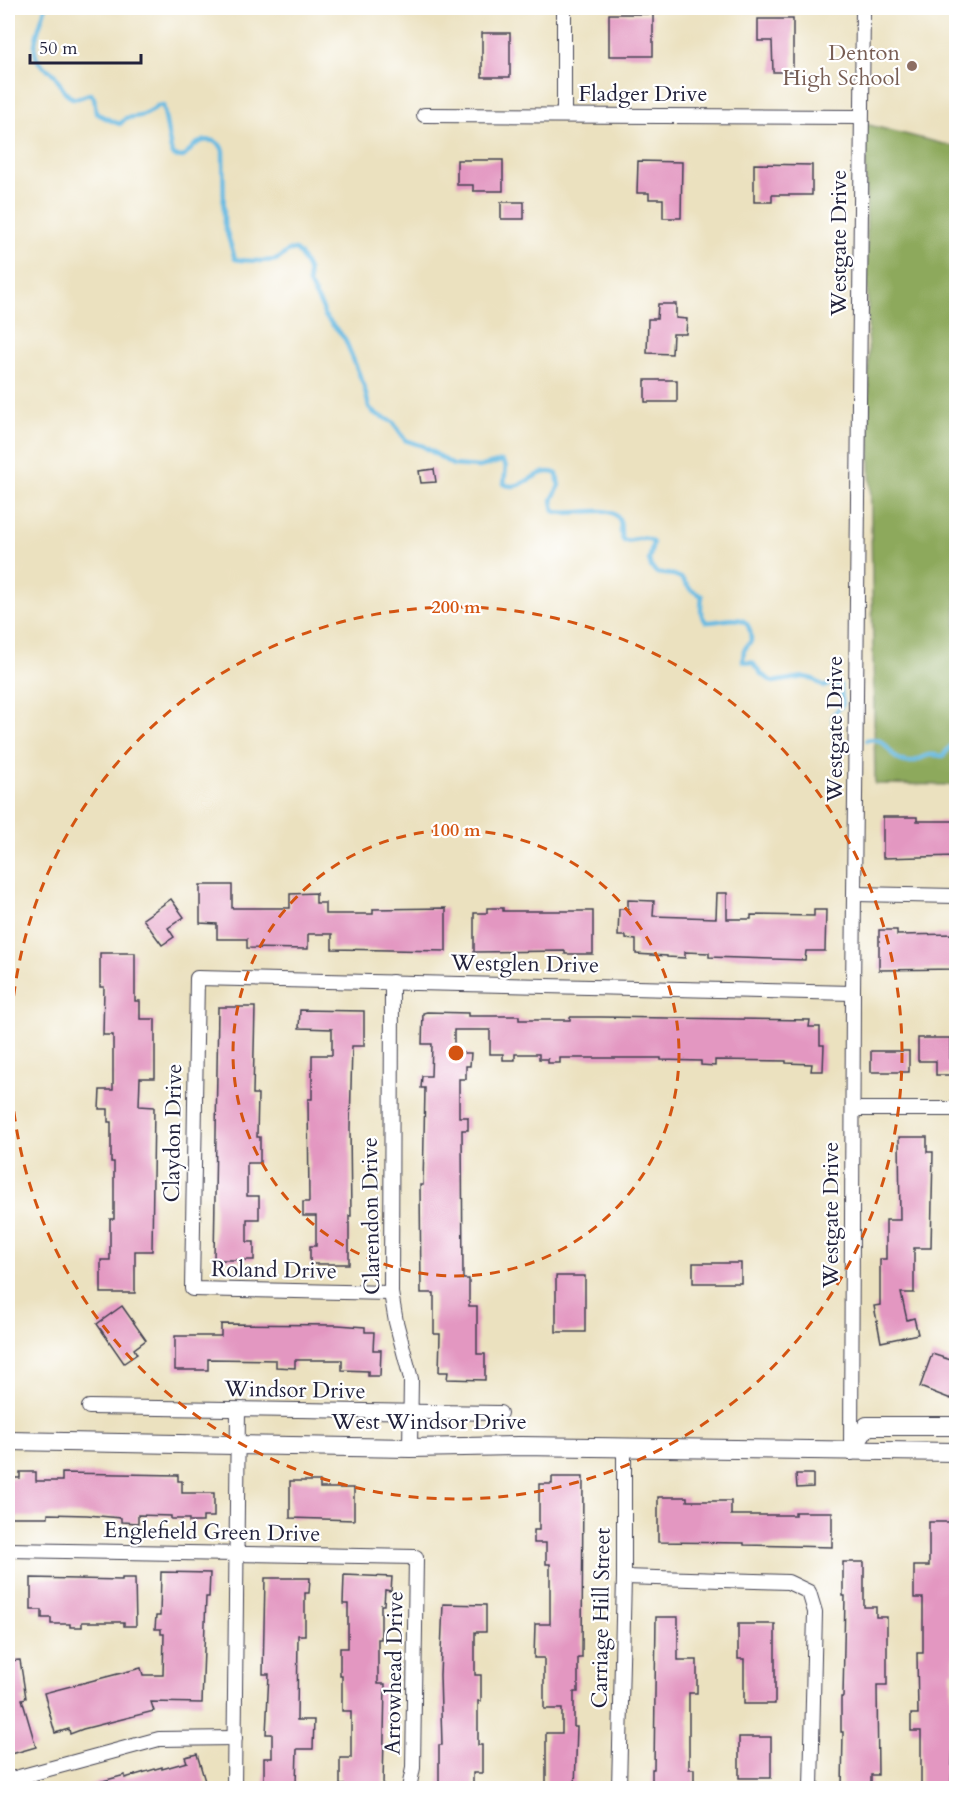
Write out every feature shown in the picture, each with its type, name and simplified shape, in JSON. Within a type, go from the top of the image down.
[{"type":"street","points":[[564,8],[564,115]]},
{"type":"street","name":"Westgate Drive","points":[[851,1451],[853,993],[863,8]]},
{"type":"street","name":"Fladger Drive","points":[[424,115],[861,117]]},
{"type":"street","points":[[855,894],[957,896]]},
{"type":"street","name":"Westglen Drive","points":[[197,978],[853,993]]},
{"type":"street","name":"Claydon Drive","points":[[192,1289],[197,978]]},
{"type":"street","name":"Clarendon Drive","points":[[392,982],[391,1293],[411,1378],[410,1448]]},
{"type":"street","points":[[853,1109],[957,1109]]},
{"type":"street","name":"Roland Drive","points":[[192,1289],[391,1293]]},
{"type":"street","name":"Windsor Drive","points":[[89,1407],[500,1413]]},
{"type":"street","points":[[234,1788],[238,1410]]},
{"type":"street","points":[[851,1451],[867,1426],[957,1426]]},
{"type":"street","name":"West Windsor Drive","points":[[8,1441],[410,1448],[520,1446],[957,1452]]},
{"type":"street","name":"Carriage Hill Street","points":[[619,1788],[624,1577],[624,1448]]},
{"type":"street","name":"Englefield Green Drive","points":[[8,1550],[416,1557]]},
{"type":"street","name":"Arrowhead Drive","points":[[409,1788],[413,1768],[416,1557]]},
{"type":"street","points":[[624,1577],[788,1582],[809,1592],[815,1612],[811,1788]]},
{"type":"street","points":[[8,1779],[159,1739],[234,1738]]},
{"type":"green space","points":[[865,124],[956,147],[956,785],[875,784]]},
{"type":"building","points":[[609,14],[653,14],[653,56],[609,56]]},
{"type":"building","points":[[758,19],[793,19],[793,72],[773,72],[772,41],[758,41]]},
{"type":"building","points":[[482,33],[510,33],[510,77],[482,77]]},
{"type":"building","points":[[457,160],[503,160],[503,191],[473,191],[473,185],[457,185]]},
{"type":"building","points":[[638,161],[682,162],[681,218],[663,218],[663,199],[649,199],[649,193],[637,193]]},
{"type":"building","points":[[754,164],[812,165],[812,195],[772,195],[772,202],[754,202]]},
{"type":"building","points":[[501,202],[524,202],[524,219],[501,219]]},
{"type":"building","points":[[658,304],[676,304],[676,318],[687,319],[686,334],[673,334],[672,354],[647,353],[648,319],[657,319]]},
{"type":"building","points":[[645,380],[677,380],[677,402],[645,402]]},
{"type":"building","points":[[434,469],[436,482],[421,483],[419,471]]},
{"type":"building","points":[[883,817],[917,817],[917,821],[957,821],[957,856],[883,858]]},
{"type":"building","points":[[200,885],[232,885],[232,908],[290,908],[290,894],[316,893],[316,903],[325,903],[325,914],[373,914],[373,909],[446,908],[446,951],[332,949],[332,934],[308,934],[308,949],[247,948],[247,939],[217,939],[217,924],[200,923]]},
{"type":"building","points":[[717,893],[727,893],[727,919],[751,919],[751,915],[814,916],[814,910],[826,910],[825,951],[806,951],[805,960],[709,957],[709,953],[685,952],[685,958],[667,957],[636,954],[636,940],[618,936],[619,909],[628,909],[628,900],[654,901],[653,916],[716,918]]},
{"type":"building","points":[[171,899],[184,917],[168,928],[174,937],[162,945],[143,919]]},
{"type":"building","points":[[487,908],[503,908],[503,911],[593,911],[593,954],[565,954],[565,951],[474,952],[474,913],[487,913]]},
{"type":"building","points":[[879,930],[897,930],[897,935],[957,934],[957,969],[879,970]]},
{"type":"building","points":[[100,953],[135,953],[135,1001],[140,1001],[140,1019],[155,1019],[155,1078],[140,1078],[139,1106],[154,1107],[152,1251],[135,1251],[135,1293],[101,1293],[101,1260],[110,1260],[110,1219],[114,1219],[114,1162],[111,1162],[111,1122],[108,1122],[108,1109],[99,1109],[100,1090],[113,1090],[113,1035],[103,1035],[104,987],[100,987]]},
{"type":"building","points":[[218,1007],[255,1007],[253,1094],[258,1094],[257,1137],[260,1137],[260,1163],[247,1163],[247,1196],[259,1196],[259,1219],[247,1219],[247,1242],[254,1242],[254,1260],[214,1260]]},
{"type":"building","points":[[300,1010],[364,1011],[364,1046],[352,1046],[349,1264],[310,1264],[310,1246],[316,1246],[316,1216],[303,1216],[303,1202],[309,1202],[308,1099],[312,1099],[312,1055],[332,1055],[332,1029],[299,1028]]},
{"type":"building","points":[[423,1013],[468,1013],[468,1016],[519,1016],[519,1020],[570,1020],[570,1017],[601,1017],[810,1020],[809,1027],[820,1027],[820,1045],[824,1045],[823,1071],[811,1071],[812,1064],[786,1063],[786,1061],[715,1060],[715,1066],[701,1065],[701,1061],[661,1060],[661,1058],[560,1058],[560,1063],[548,1063],[548,1059],[539,1059],[539,1054],[515,1054],[515,1060],[503,1060],[503,1054],[490,1054],[490,1030],[454,1030],[454,1053],[471,1053],[470,1066],[466,1066],[466,1079],[459,1079],[459,1117],[468,1117],[468,1130],[462,1130],[463,1279],[469,1279],[469,1306],[477,1306],[477,1354],[485,1354],[485,1380],[447,1379],[448,1372],[439,1372],[440,1334],[434,1334],[434,1293],[421,1293],[420,1185],[423,1185],[425,1088],[421,1088],[422,1076],[431,1076],[432,1044],[422,1044]]},
{"type":"building","points":[[918,1038],[950,1038],[950,1075],[936,1075],[936,1061],[918,1061]]},
{"type":"building","points":[[871,1051],[909,1051],[909,1072],[871,1072]]},
{"type":"building","points":[[899,1137],[927,1137],[927,1152],[933,1152],[931,1248],[914,1248],[914,1293],[901,1293],[907,1320],[914,1318],[918,1334],[881,1342],[874,1306],[880,1305],[880,1259],[886,1259],[886,1220],[900,1220]]},
{"type":"building","points":[[693,1263],[741,1263],[741,1283],[693,1283]]},
{"type":"building","points":[[556,1276],[585,1276],[585,1332],[556,1332]]},
{"type":"building","points":[[122,1306],[146,1340],[134,1349],[137,1354],[124,1363],[97,1324]]},
{"type":"building","points":[[221,1324],[365,1327],[365,1332],[374,1332],[373,1350],[381,1350],[380,1376],[368,1376],[368,1371],[342,1370],[342,1360],[295,1360],[295,1368],[276,1367],[276,1360],[208,1359],[208,1370],[175,1370],[175,1336],[221,1336]]},
{"type":"building","points":[[932,1354],[957,1362],[957,1384],[951,1399],[920,1387]]},
{"type":"building","points":[[20,1472],[36,1472],[36,1481],[62,1481],[62,1473],[178,1475],[178,1481],[182,1481],[182,1493],[214,1493],[214,1517],[203,1517],[203,1522],[189,1522],[189,1519],[171,1519],[171,1516],[138,1515],[138,1523],[121,1522],[121,1518],[87,1515],[48,1514],[48,1517],[8,1517],[8,1478],[20,1478]]},
{"type":"building","points":[[796,1474],[813,1474],[813,1487],[797,1488]]},
{"type":"building","points":[[552,1477],[583,1477],[582,1658],[578,1658],[578,1692],[574,1692],[574,1727],[577,1727],[575,1788],[546,1788],[546,1733],[562,1733],[562,1709],[544,1709],[544,1658],[534,1658],[535,1624],[550,1624],[550,1564],[546,1564],[546,1543],[534,1543],[534,1530],[539,1530],[539,1484],[552,1484]]},
{"type":"building","points":[[290,1481],[320,1481],[320,1488],[354,1488],[354,1520],[290,1518]]},
{"type":"building","points":[[658,1497],[687,1497],[687,1501],[731,1501],[731,1515],[795,1515],[795,1512],[832,1512],[832,1547],[658,1542]]},
{"type":"building","points":[[929,1522],[952,1522],[952,1566],[954,1566],[956,1598],[953,1598],[954,1671],[951,1671],[953,1744],[951,1788],[921,1788],[921,1731],[911,1731],[911,1714],[918,1714],[917,1653],[923,1653],[923,1598],[914,1598],[914,1566],[929,1566]]},
{"type":"building","points":[[843,1562],[864,1562],[864,1607],[876,1607],[876,1617],[887,1617],[887,1685],[877,1685],[878,1775],[871,1775],[871,1788],[842,1788],[841,1697],[843,1697],[845,1596],[843,1596]]},
{"type":"building","points":[[161,1572],[210,1573],[209,1597],[206,1597],[202,1703],[151,1702],[154,1711],[70,1734],[69,1729],[55,1733],[44,1693],[141,1668],[143,1675],[163,1675],[164,1634],[161,1634],[161,1629],[155,1629],[156,1616],[160,1616]]},
{"type":"building","points":[[344,1575],[392,1577],[391,1591],[385,1590],[384,1605],[381,1605],[381,1639],[378,1639],[378,1684],[385,1684],[383,1785],[340,1785],[340,1758],[351,1758],[351,1711],[342,1711],[342,1676],[340,1676],[340,1648],[348,1648],[348,1604],[343,1604]]},
{"type":"building","points":[[31,1578],[122,1580],[122,1578],[135,1578],[136,1626],[124,1626],[124,1622],[82,1622],[82,1627],[70,1627],[70,1624],[51,1624],[51,1618],[42,1618],[42,1610],[31,1610]]},
{"type":"building","points":[[265,1578],[310,1578],[309,1593],[305,1593],[305,1635],[298,1635],[297,1720],[314,1720],[313,1749],[297,1749],[296,1785],[264,1785],[264,1758],[272,1758],[272,1734],[266,1734],[269,1674],[263,1674]]},
{"type":"building","points":[[443,1604],[486,1605],[486,1632],[475,1632],[475,1675],[481,1675],[481,1701],[478,1701],[478,1745],[482,1745],[482,1773],[473,1773],[473,1788],[439,1788],[439,1745],[442,1745],[440,1675]]},
{"type":"building","points":[[656,1617],[678,1617],[678,1660],[697,1660],[697,1693],[689,1693],[689,1769],[694,1769],[694,1788],[664,1788],[664,1785],[652,1785]]},
{"type":"building","points":[[738,1624],[775,1624],[775,1704],[744,1704],[744,1659],[738,1659]]},
{"type":"building","points":[[20,1660],[26,1698],[22,1699],[36,1747],[8,1755],[8,1661]]},
{"type":"building","points":[[739,1737],[771,1737],[771,1778],[739,1778]]},
{"type":"building","points":[[197,1754],[207,1788],[89,1788],[88,1785],[187,1762],[185,1757]]},
{"type":"waterway","points":[[45,8],[35,43],[36,56],[70,97],[80,98],[91,94],[94,98],[96,113],[120,124],[126,118],[143,115],[163,105],[174,156],[183,157],[202,141],[210,140],[219,144],[223,151],[224,223],[235,259],[275,260],[289,250],[295,250],[300,254],[308,270],[309,284],[324,315],[345,339],[364,386],[369,407],[374,413],[393,422],[405,440],[423,446],[453,465],[479,467],[502,461],[506,466],[504,484],[517,485],[543,473],[557,474],[559,486],[552,500],[554,511],[561,513],[599,511],[614,514],[619,519],[621,536],[624,541],[643,538],[653,543],[649,560],[651,567],[657,573],[681,578],[691,590],[702,596],[701,613],[706,622],[736,619],[747,624],[751,641],[744,650],[743,661],[753,663],[761,674],[773,682],[804,677],[813,679],[824,687],[832,683],[840,685],[843,704],[833,715],[833,730],[841,748],[846,750],[849,748]]},
{"type":"waterway","points":[[867,740],[880,741],[895,757],[906,762],[916,761],[929,755],[943,756],[956,742]]},
{"type":"place","name":"Denton High School","points":[[912,66]]}]
